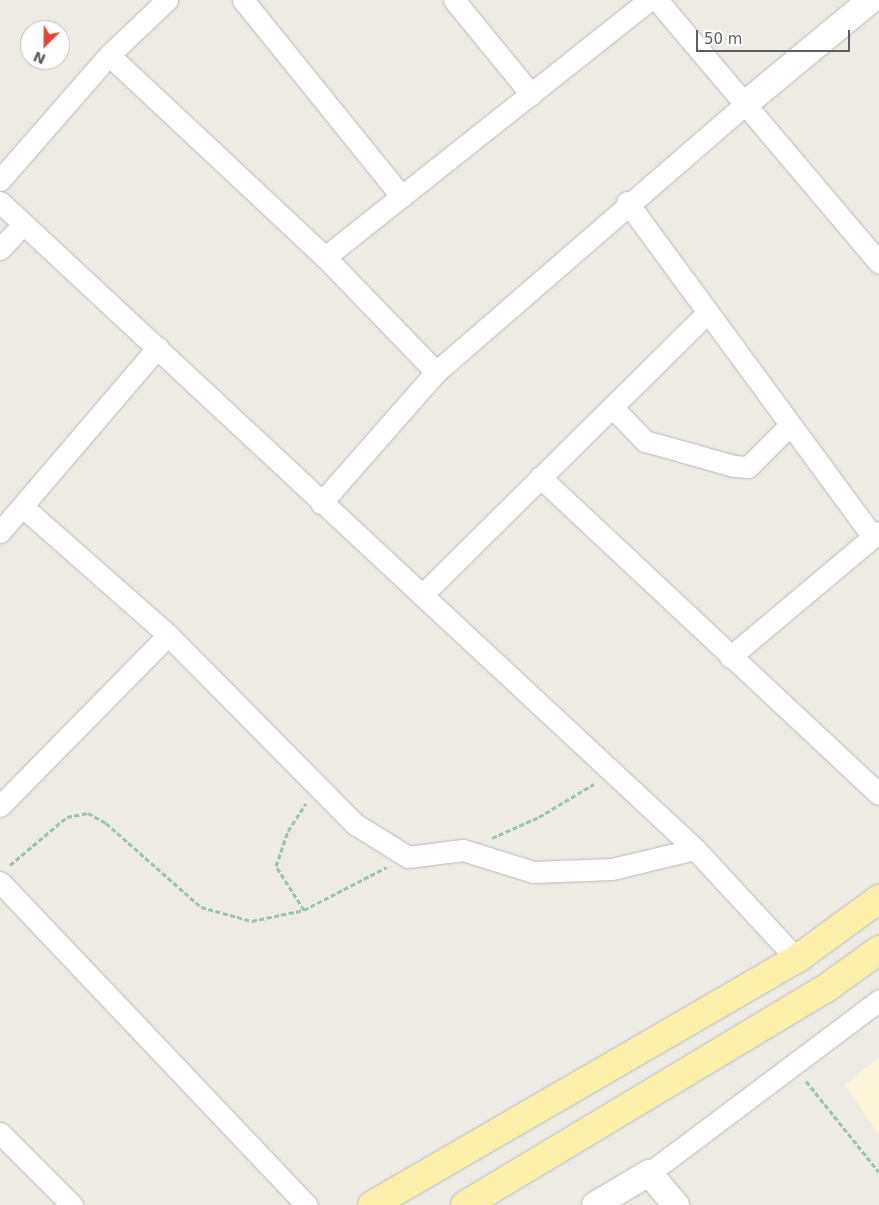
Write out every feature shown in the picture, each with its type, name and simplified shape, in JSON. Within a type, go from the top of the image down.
[{"type":"main road","points":[[372,1205],[797,959],[879,899]]},
{"type":"main road","points":[[465,1205],[825,989],[879,950]]},
{"type":"street","points":[[0,180],[109,55],[167,0]]},
{"type":"street","points":[[243,0],[402,196]]},
{"type":"street","points":[[454,0],[531,94]]},
{"type":"street","points":[[325,258],[649,0]]},
{"type":"street","points":[[657,0],[879,263]]},
{"type":"street","points":[[321,503],[436,372],[628,202],[870,0]]},
{"type":"street","points":[[109,55],[325,258],[436,372]]},
{"type":"street","points":[[0,202],[158,347],[321,503],[422,595],[611,774],[695,849],[797,959]]},
{"type":"street","points":[[628,202],[788,427],[876,535],[730,657]]},
{"type":"street","points":[[0,249],[23,224]]},
{"type":"street","points":[[422,595],[708,312]]},
{"type":"street","points":[[0,532],[158,347]]},
{"type":"street","points":[[612,407],[645,441],[734,466],[748,467],[788,427]]},
{"type":"street","points":[[540,477],[730,657],[874,782]]},
{"type":"street","points":[[23,507],[168,635],[316,787],[355,824],[408,857],[464,850],[534,872],[612,869],[695,849]]},
{"type":"street","points":[[0,806],[168,635]]},
{"type":"street","points":[[4,875],[307,1205]]},
{"type":"street","points":[[595,1205],[649,1173],[795,1067],[879,1000]]},
{"type":"street","points":[[0,1133],[72,1205]]},
{"type":"street","points":[[649,1173],[676,1205]]},
{"type":"path","points":[[464,850],[539,817],[611,774]]},
{"type":"path","points":[[304,910],[276,866],[288,831],[316,787]]},
{"type":"path","points":[[4,875],[67,817],[88,812],[106,823],[201,907],[252,921],[304,910],[408,857]]},
{"type":"path","points":[[795,1067],[879,1172]]},
{"type":"shaded area","points":[[879,1057],[879,1135],[845,1085]]}]
